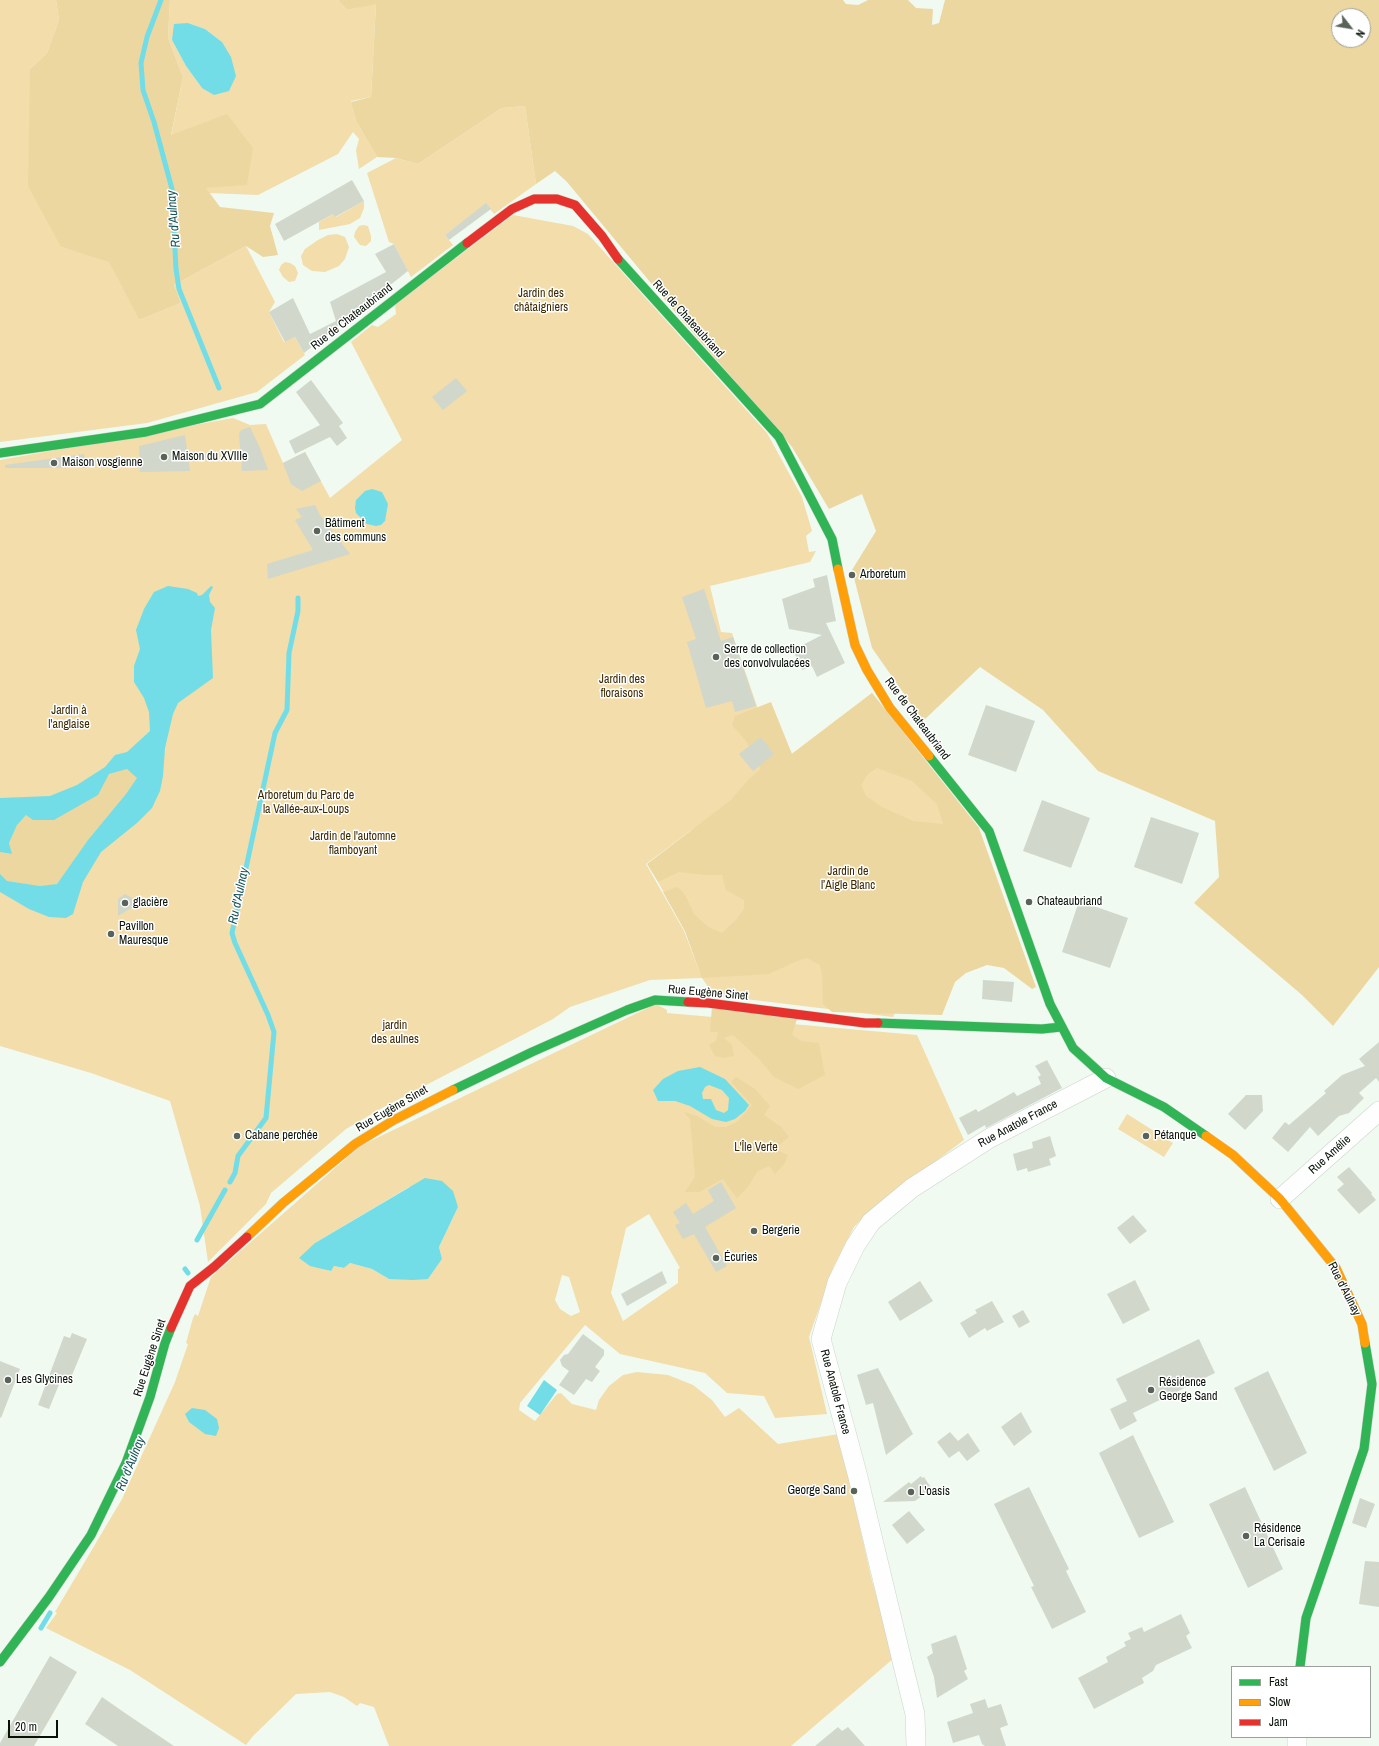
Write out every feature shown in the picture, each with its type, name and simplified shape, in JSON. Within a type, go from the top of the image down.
[{"type":"street","name":"Rue de Chateaubriand","points":[[0,453],[146,432],[260,404],[433,268],[512,209],[534,199],[557,199],[575,205],[602,236],[620,262],[779,436],[832,540],[848,622],[855,644],[864,663],[894,712],[989,831],[1042,982],[1061,1027]]},
{"type":"street","name":"Rue Eugène Sinet","points":[[0,1662],[49,1597],[91,1535],[126,1463],[150,1398],[165,1343],[190,1286],[314,1177],[356,1144],[381,1128],[437,1097],[532,1052],[627,1010],[655,1000],[708,1003],[865,1023],[905,1023],[1042,1029],[1061,1027]]},
{"type":"street","name":"Rue d'Aulnay","points":[[1061,1027],[1073,1048],[1106,1078],[1164,1107],[1233,1155],[1280,1199],[1336,1268],[1362,1324],[1372,1384],[1364,1449],[1306,1618],[1300,1666]]},
{"type":"street","name":"Rue Anatole France","points":[[916,1746],[915,1714],[896,1633],[851,1452],[820,1339],[837,1283],[855,1246],[871,1222],[912,1188],[990,1138],[1106,1078]]},
{"type":"street","name":"Rue Amélie","points":[[1280,1199],[1379,1111]]},
{"type":"green space","points":[[0,0],[56,0],[59,20],[47,53],[30,69],[61,247],[109,261],[139,320],[181,303],[174,285],[246,246],[275,302],[269,312],[284,342],[295,337],[305,355],[257,392],[147,423],[0,442]]},
{"type":"green space","points":[[56,0],[170,0],[168,38],[183,77],[171,135],[227,114],[253,148],[247,185],[206,188],[220,207],[274,213],[270,226],[278,255],[263,257],[246,246],[174,285],[181,303],[139,320],[109,262],[61,247],[28,186],[30,69],[47,53],[59,20]]},
{"type":"green space","points":[[170,0],[338,0],[347,10],[376,3],[371,97],[351,101],[356,121],[377,157],[359,169],[356,150],[359,139],[353,132],[338,154],[258,195],[209,193],[171,136],[183,77],[168,38]],"holes":[[[188,23],[205,29],[222,42],[202,88],[186,66],[172,40]]]},
{"type":"green space","points":[[338,0],[843,0],[846,4],[858,5],[868,0],[908,0],[916,8],[933,9],[932,25],[939,23],[945,0],[1379,0],[1379,967],[1333,1026],[1302,995],[1194,903],[1219,877],[1215,821],[1098,771],[1043,710],[980,667],[923,721],[872,648],[852,570],[876,531],[862,494],[829,509],[792,447],[675,312],[567,182],[555,171],[536,184],[525,106],[502,108],[418,164],[396,158],[377,157],[356,121],[351,102],[371,97],[376,4],[347,10]]},
{"type":"green space","points":[[525,106],[536,184],[494,214],[486,204],[445,235],[453,245],[411,277],[394,244],[389,242],[367,173],[396,158],[418,164],[502,108]]},
{"type":"green space","points":[[364,201],[364,208],[360,218],[350,224],[319,230],[319,222],[333,214],[336,217]]},
{"type":"green space","name":"Arboretum du Parc de la Vallée-aux-Loups","points":[[513,215],[573,226],[588,234],[767,433],[802,497],[812,531],[806,536],[809,552],[816,551],[810,562],[710,586],[721,632],[732,633],[777,765],[872,693],[979,828],[893,1017],[721,996],[711,991],[702,978],[650,980],[570,1007],[553,1019],[382,1108],[346,1129],[271,1193],[266,1204],[208,1262],[200,1206],[170,1101],[91,1073],[0,1046],[0,460],[233,418],[250,425],[266,424],[283,463],[305,452],[330,498],[402,440],[351,342],[372,325],[378,327],[396,314],[395,304]],"holes":[[[694,828],[658,882],[685,931],[702,978],[684,931],[646,864]]]},
{"type":"green space","points":[[359,226],[368,226],[371,236],[371,241],[366,246],[360,245],[354,237]]},
{"type":"green space","points":[[337,234],[345,237],[349,247],[345,259],[339,266],[325,272],[312,271],[303,265],[301,256],[305,249],[328,235]]},
{"type":"green space","points":[[285,262],[295,266],[298,273],[295,281],[289,282],[283,277],[279,270],[281,265]]},
{"type":"green space","name":"Jardin de l’Aigle Blanc","points":[[872,693],[979,828],[1036,987],[1032,989],[1004,968],[987,965],[966,973],[955,982],[942,1015],[832,1012],[823,1004],[822,974],[820,965],[807,958],[769,974],[702,978],[685,931],[663,892],[677,887],[684,893],[694,914],[708,927],[722,933],[737,919],[744,909],[744,900],[726,890],[722,875],[679,872],[658,882],[647,864],[731,800],[748,780],[760,770],[758,760],[746,741],[732,725],[735,716],[771,702],[792,754]],"holes":[[[877,768],[912,781],[937,804],[943,824],[913,821],[882,807],[866,796],[861,785],[868,774]]]},
{"type":"green space","points":[[127,769],[137,778],[126,794],[88,840],[57,884],[40,886],[7,881],[0,874],[0,852],[11,854],[9,844],[17,825],[26,815],[108,774]]},
{"type":"green space","name":"L'Île Verte","points":[[656,1004],[667,1010],[667,1013],[917,1035],[964,1140],[872,1209],[854,1227],[834,1266],[809,1337],[827,1414],[775,1418],[764,1396],[727,1393],[705,1373],[620,1354],[585,1325],[520,1403],[519,1410],[535,1421],[557,1394],[561,1393],[572,1404],[596,1410],[599,1400],[609,1386],[623,1375],[637,1372],[668,1375],[693,1385],[712,1400],[725,1417],[739,1408],[778,1444],[839,1434],[871,1577],[894,1658],[791,1746],[389,1746],[374,1707],[360,1703],[357,1706],[344,1697],[330,1692],[296,1694],[253,1736],[246,1745],[130,1670],[46,1628],[57,1613],[55,1612],[122,1499],[175,1382],[188,1344],[186,1343],[193,1318],[195,1314],[198,1316],[211,1277],[360,1146]],"holes":[[[409,1187],[458,1207],[439,1247],[442,1259],[428,1279],[389,1279],[372,1269],[350,1263],[344,1268],[334,1266],[330,1271],[321,1268],[315,1243]],[[649,1214],[680,1268],[678,1269],[678,1283],[623,1321],[611,1293],[626,1228]],[[562,1275],[569,1277],[580,1312],[571,1316],[560,1309],[555,1300]]]},
{"type":"green space","points":[[712,1006],[797,1019],[792,1035],[801,1041],[819,1043],[825,1075],[798,1089],[774,1077],[760,1060],[733,1035],[724,1038],[732,1045],[734,1056],[724,1058],[715,1056],[709,1045],[716,1041],[718,1032],[710,1032]]},
{"type":"green space","name":"L'Île Verte","points":[[736,1077],[755,1089],[770,1106],[764,1115],[781,1127],[789,1137],[774,1149],[788,1155],[785,1163],[775,1174],[769,1166],[757,1172],[748,1187],[737,1198],[723,1179],[699,1192],[685,1192],[695,1177],[690,1119],[684,1112],[697,1116],[715,1127],[726,1127],[737,1122],[752,1105],[731,1082]]},
{"type":"green space","name":"Pétanque","points":[[1127,1114],[1173,1143],[1164,1157],[1118,1129]]},
{"type":"water","points":[[188,23],[205,29],[222,42],[231,57],[236,76],[229,91],[214,95],[202,88],[186,66],[172,40],[174,24]]},
{"type":"water","points":[[372,489],[382,492],[388,504],[385,521],[381,525],[376,526],[367,524],[356,513],[355,508],[356,500],[365,491]]},
{"type":"water","points":[[168,586],[188,589],[197,593],[198,596],[202,595],[211,586],[213,587],[209,595],[210,602],[215,608],[211,630],[213,678],[178,703],[173,714],[165,748],[163,776],[160,791],[152,808],[137,823],[101,852],[83,882],[73,914],[66,918],[49,917],[29,909],[0,892],[0,874],[7,881],[40,886],[57,884],[88,840],[126,794],[137,778],[127,769],[109,774],[98,795],[54,820],[33,820],[26,815],[17,825],[9,843],[12,854],[0,852],[0,798],[50,796],[77,785],[105,767],[115,755],[127,752],[150,731],[149,712],[144,698],[134,682],[134,666],[140,649],[136,630],[144,609],[154,592]]},
{"type":"water","points":[[700,1067],[725,1079],[749,1105],[745,1111],[735,1119],[726,1122],[712,1119],[690,1106],[675,1101],[658,1101],[653,1090],[663,1079],[678,1071]],"holes":[[[709,1085],[722,1090],[729,1098],[728,1110],[724,1113],[716,1110],[711,1099],[703,1099],[702,1093],[705,1087]]]},
{"type":"water","points":[[425,1178],[442,1181],[453,1191],[458,1207],[439,1247],[442,1259],[428,1279],[389,1279],[372,1269],[350,1263],[344,1268],[334,1266],[331,1271],[310,1266],[299,1258],[315,1243]]},
{"type":"water","points":[[544,1380],[557,1390],[540,1415],[527,1406]]},
{"type":"water","points":[[192,1408],[205,1410],[217,1419],[219,1428],[216,1436],[205,1434],[189,1422],[185,1414]]},
{"type":"building","points":[[352,180],[364,201],[335,217],[333,214],[284,241],[275,224]]},
{"type":"building","points":[[486,203],[491,209],[449,240],[445,235]]},
{"type":"building","points":[[394,244],[408,271],[304,353],[295,337],[285,342],[269,312],[293,298],[310,334],[336,321],[330,302],[386,272],[375,254]]},
{"type":"building","points":[[456,378],[467,391],[443,410],[432,397]]},
{"type":"building","points":[[311,380],[343,423],[339,426],[347,438],[337,446],[330,437],[295,454],[289,441],[320,425],[296,392]]},
{"type":"building","points":[[250,427],[268,470],[242,471],[239,434],[241,430]]},
{"type":"building","name":"Maison du XVIIIe","points":[[185,435],[190,471],[140,472],[139,446]]},
{"type":"building","points":[[305,452],[321,481],[302,491],[291,484],[283,463]]},
{"type":"building","name":"Maison vosgienne","points":[[84,454],[86,468],[5,468],[5,465]]},
{"type":"building","name":"Bâtiment des communs","points":[[315,505],[320,515],[350,554],[268,579],[267,564],[313,550],[295,520],[302,517],[296,509]]},
{"type":"building","points":[[827,575],[836,621],[826,623],[845,663],[817,677],[812,666],[802,670],[793,650],[822,635],[789,629],[782,599],[815,587],[813,579]]},
{"type":"building","name":"Serre de collection des convolvulacées","points":[[704,589],[721,641],[733,637],[756,706],[735,712],[732,701],[706,708],[687,642],[696,639],[682,597]]},
{"type":"building","points":[[986,705],[1035,721],[1016,772],[968,755]]},
{"type":"building","points":[[761,737],[774,754],[753,771],[739,754]]},
{"type":"building","points":[[1042,800],[1090,818],[1071,868],[1023,851]]},
{"type":"building","points":[[1151,817],[1199,833],[1182,884],[1134,867]]},
{"type":"building","name":"glacière","points":[[125,894],[132,898],[133,907],[118,916],[118,899]]},
{"type":"building","points":[[1079,901],[1128,918],[1110,968],[1062,952]]},
{"type":"building","points":[[983,980],[1014,982],[1012,1002],[982,999]]},
{"type":"building","points":[[1379,1042],[1379,1082],[1376,1078],[1359,1093],[1364,1098],[1349,1113],[1339,1116],[1318,1136],[1310,1127],[1288,1152],[1272,1138],[1285,1122],[1289,1125],[1326,1093],[1324,1091],[1342,1075],[1365,1066],[1359,1059]]},
{"type":"building","points":[[1047,1060],[1062,1088],[986,1128],[985,1125],[968,1135],[959,1118],[976,1109],[978,1112],[1014,1092],[1017,1096],[1041,1084],[1038,1077],[1041,1075],[1035,1066]]},
{"type":"building","points":[[1246,1095],[1262,1095],[1263,1111],[1245,1130],[1228,1114]]},
{"type":"building","points":[[1050,1136],[1056,1156],[1049,1159],[1051,1165],[1028,1172],[1027,1168],[1017,1171],[1013,1154],[1033,1148],[1032,1142]]},
{"type":"building","points":[[1349,1167],[1372,1193],[1371,1194],[1376,1200],[1359,1214],[1337,1190],[1344,1184],[1337,1177]]},
{"type":"building","points":[[721,1182],[736,1208],[705,1227],[727,1266],[716,1272],[694,1234],[683,1239],[675,1225],[680,1223],[673,1212],[686,1203],[693,1214],[714,1201],[708,1190]]},
{"type":"building","points":[[1133,1215],[1147,1231],[1130,1244],[1117,1228]]},
{"type":"building","points":[[662,1271],[667,1283],[627,1306],[621,1294]]},
{"type":"building","points":[[1135,1280],[1150,1310],[1123,1324],[1107,1294]]},
{"type":"building","points":[[920,1281],[933,1301],[900,1321],[888,1302]]},
{"type":"building","points":[[992,1301],[1004,1322],[987,1331],[985,1328],[969,1338],[960,1323],[977,1313],[975,1310]]},
{"type":"building","points":[[1023,1310],[1030,1322],[1019,1328],[1012,1316]]},
{"type":"building","points":[[72,1333],[87,1339],[70,1380],[62,1377],[49,1409],[38,1405],[64,1336],[70,1338]]},
{"type":"building","points":[[583,1334],[604,1350],[604,1355],[595,1367],[600,1371],[592,1382],[586,1379],[574,1395],[559,1385],[569,1371],[562,1366],[560,1360],[564,1355],[568,1354]]},
{"type":"building","name":"Résidence George Sand","points":[[1199,1339],[1215,1373],[1133,1413],[1137,1421],[1120,1430],[1110,1409],[1127,1401],[1116,1379]]},
{"type":"building","name":"Les Glycines","points":[[0,1361],[20,1369],[1,1418],[0,1417]]},
{"type":"building","points":[[878,1368],[913,1434],[886,1455],[873,1403],[866,1405],[857,1375]]},
{"type":"building","name":"Résidence George Sand","points":[[1268,1371],[1307,1453],[1274,1471],[1234,1388]]},
{"type":"building","points":[[1021,1412],[1032,1432],[1014,1446],[1001,1427]]},
{"type":"building","points":[[950,1432],[958,1441],[968,1433],[980,1451],[967,1461],[959,1451],[949,1458],[937,1442]]},
{"type":"building","points":[[1133,1435],[1174,1522],[1139,1538],[1099,1453]]},
{"type":"building","name":"L'oasis","points":[[921,1476],[922,1478],[924,1477],[932,1489],[915,1501],[883,1502],[909,1482],[911,1484]]},
{"type":"building","points":[[1029,1487],[1069,1569],[1066,1571],[1086,1612],[1052,1629],[1031,1587],[1034,1586],[994,1504]]},
{"type":"building","name":"Résidence La Cerisaie","points":[[1245,1487],[1283,1569],[1248,1588],[1209,1504]]},
{"type":"building","points":[[1360,1498],[1375,1504],[1366,1528],[1352,1523]]},
{"type":"building","points":[[909,1511],[925,1530],[907,1544],[892,1525]]},
{"type":"building","points":[[1365,1561],[1379,1562],[1379,1607],[1359,1604]]},
{"type":"building","points":[[1181,1614],[1190,1633],[1186,1636],[1192,1648],[1156,1665],[1153,1671],[1142,1678],[1144,1683],[1094,1709],[1078,1678],[1108,1662],[1106,1657],[1126,1646],[1124,1642],[1131,1639],[1128,1633],[1142,1627],[1144,1632]]},
{"type":"building","points":[[956,1635],[967,1669],[964,1671],[968,1679],[937,1698],[934,1677],[927,1657],[933,1653],[931,1644]]},
{"type":"building","points":[[50,1656],[77,1672],[34,1746],[0,1746],[0,1743]]},
{"type":"building","points":[[102,1697],[174,1746],[118,1746],[85,1724]]},
{"type":"building","points":[[985,1699],[988,1708],[1001,1704],[1008,1725],[1000,1728],[1006,1746],[985,1746],[982,1744],[979,1735],[953,1743],[947,1722],[973,1713],[970,1704]]},
{"type":"building","points":[[838,1727],[842,1731],[848,1727],[865,1746],[815,1746]]},
{"type":"waterway","name":"Ru d'Aulnay","points":[[161,0],[147,37],[141,63],[143,90],[154,122],[172,189],[176,269],[179,289],[219,388]]},
{"type":"waterway","name":"Ru d'Aulnay","points":[[230,1182],[235,1173],[238,1156],[266,1118],[274,1032],[232,933],[275,733],[287,710],[289,653],[298,611],[298,598]]},
{"type":"waterway","name":"Ru d'Aulnay","points":[[197,1240],[225,1190]]},
{"type":"waterway","name":"Ru d'Aulnay","points":[[185,1269],[188,1273]]},
{"type":"waterway","name":"Ru d'Aulnay","points":[[41,1628],[50,1613]]},
{"type":"traffic: fast","points":[[0,453],[146,432],[260,404],[467,243]]},
{"type":"traffic: fast","points":[[618,259],[779,437],[832,539],[838,569]]},
{"type":"traffic: fast","points":[[929,756],[989,831],[1050,1004],[1073,1048],[1106,1078],[1164,1107],[1206,1136]]},
{"type":"traffic: fast","points":[[453,1090],[532,1052],[627,1010],[655,1000],[688,1002]]},
{"type":"traffic: fast","points":[[878,1023],[1042,1029],[1061,1027]]},
{"type":"traffic: fast","points":[[0,1662],[49,1597],[91,1535],[126,1463],[150,1397],[165,1343],[171,1328]]},
{"type":"traffic: fast","points":[[1300,1666],[1306,1618],[1364,1449],[1372,1384],[1365,1343]]},
{"type":"traffic: slow","points":[[838,569],[855,645],[867,670],[890,708],[929,756]]},
{"type":"traffic: slow","points":[[247,1237],[283,1203],[355,1144],[394,1120],[453,1090]]},
{"type":"traffic: slow","points":[[1206,1136],[1233,1155],[1280,1199],[1336,1268],[1362,1324],[1365,1343]]},
{"type":"traffic: jam","points":[[467,243],[512,209],[534,199],[557,199],[575,205],[602,236],[618,259]]},
{"type":"traffic: jam","points":[[688,1002],[708,1003],[865,1023],[878,1023]]},
{"type":"traffic: jam","points":[[171,1328],[190,1286],[214,1267],[247,1237]]},
{"type":"place","name":"Maison du XVIIIe","points":[[164,457]]},
{"type":"place","name":"Maison vosgienne","points":[[54,463]]},
{"type":"place","name":"Bâtiment des communs","points":[[317,531]]},
{"type":"place","name":"Arboretum","points":[[852,575]]},
{"type":"place","name":"Serre de collection des convolvulacées","points":[[716,657]]},
{"type":"place","name":"Chateaubriand","points":[[1029,902]]},
{"type":"place","name":"glacière","points":[[125,903]]},
{"type":"place","name":"Pavillon Mauresque","points":[[111,934]]},
{"type":"place","name":"Cabane perchée","points":[[237,1136]]},
{"type":"place","name":"Pétanque","points":[[1146,1136]]},
{"type":"place","name":"Bergerie","points":[[754,1231]]},
{"type":"place","name":"Écuries","points":[[716,1258]]},
{"type":"place","name":"Les Glycines","points":[[8,1380]]},
{"type":"place","name":"Résidence George Sand","points":[[1151,1390]]},
{"type":"place","name":"George Sand","points":[[854,1491]]},
{"type":"place","name":"L'oasis","points":[[911,1492]]},
{"type":"place","name":"Résidence La Cerisaie","points":[[1246,1536]]},
{"type":"park label","name":"Jardin des châtaigniers","points":[[541,301]]},
{"type":"park label","name":"Jardin des floraisons","points":[[622,687]]},
{"type":"park label","name":"Jardin à l'anglaise","points":[[69,718]]},
{"type":"park label","name":"Jardin de l'automne flamboyant","points":[[353,844]]},
{"type":"park label","name":"jardin des aulnes","points":[[395,1033]]}]
